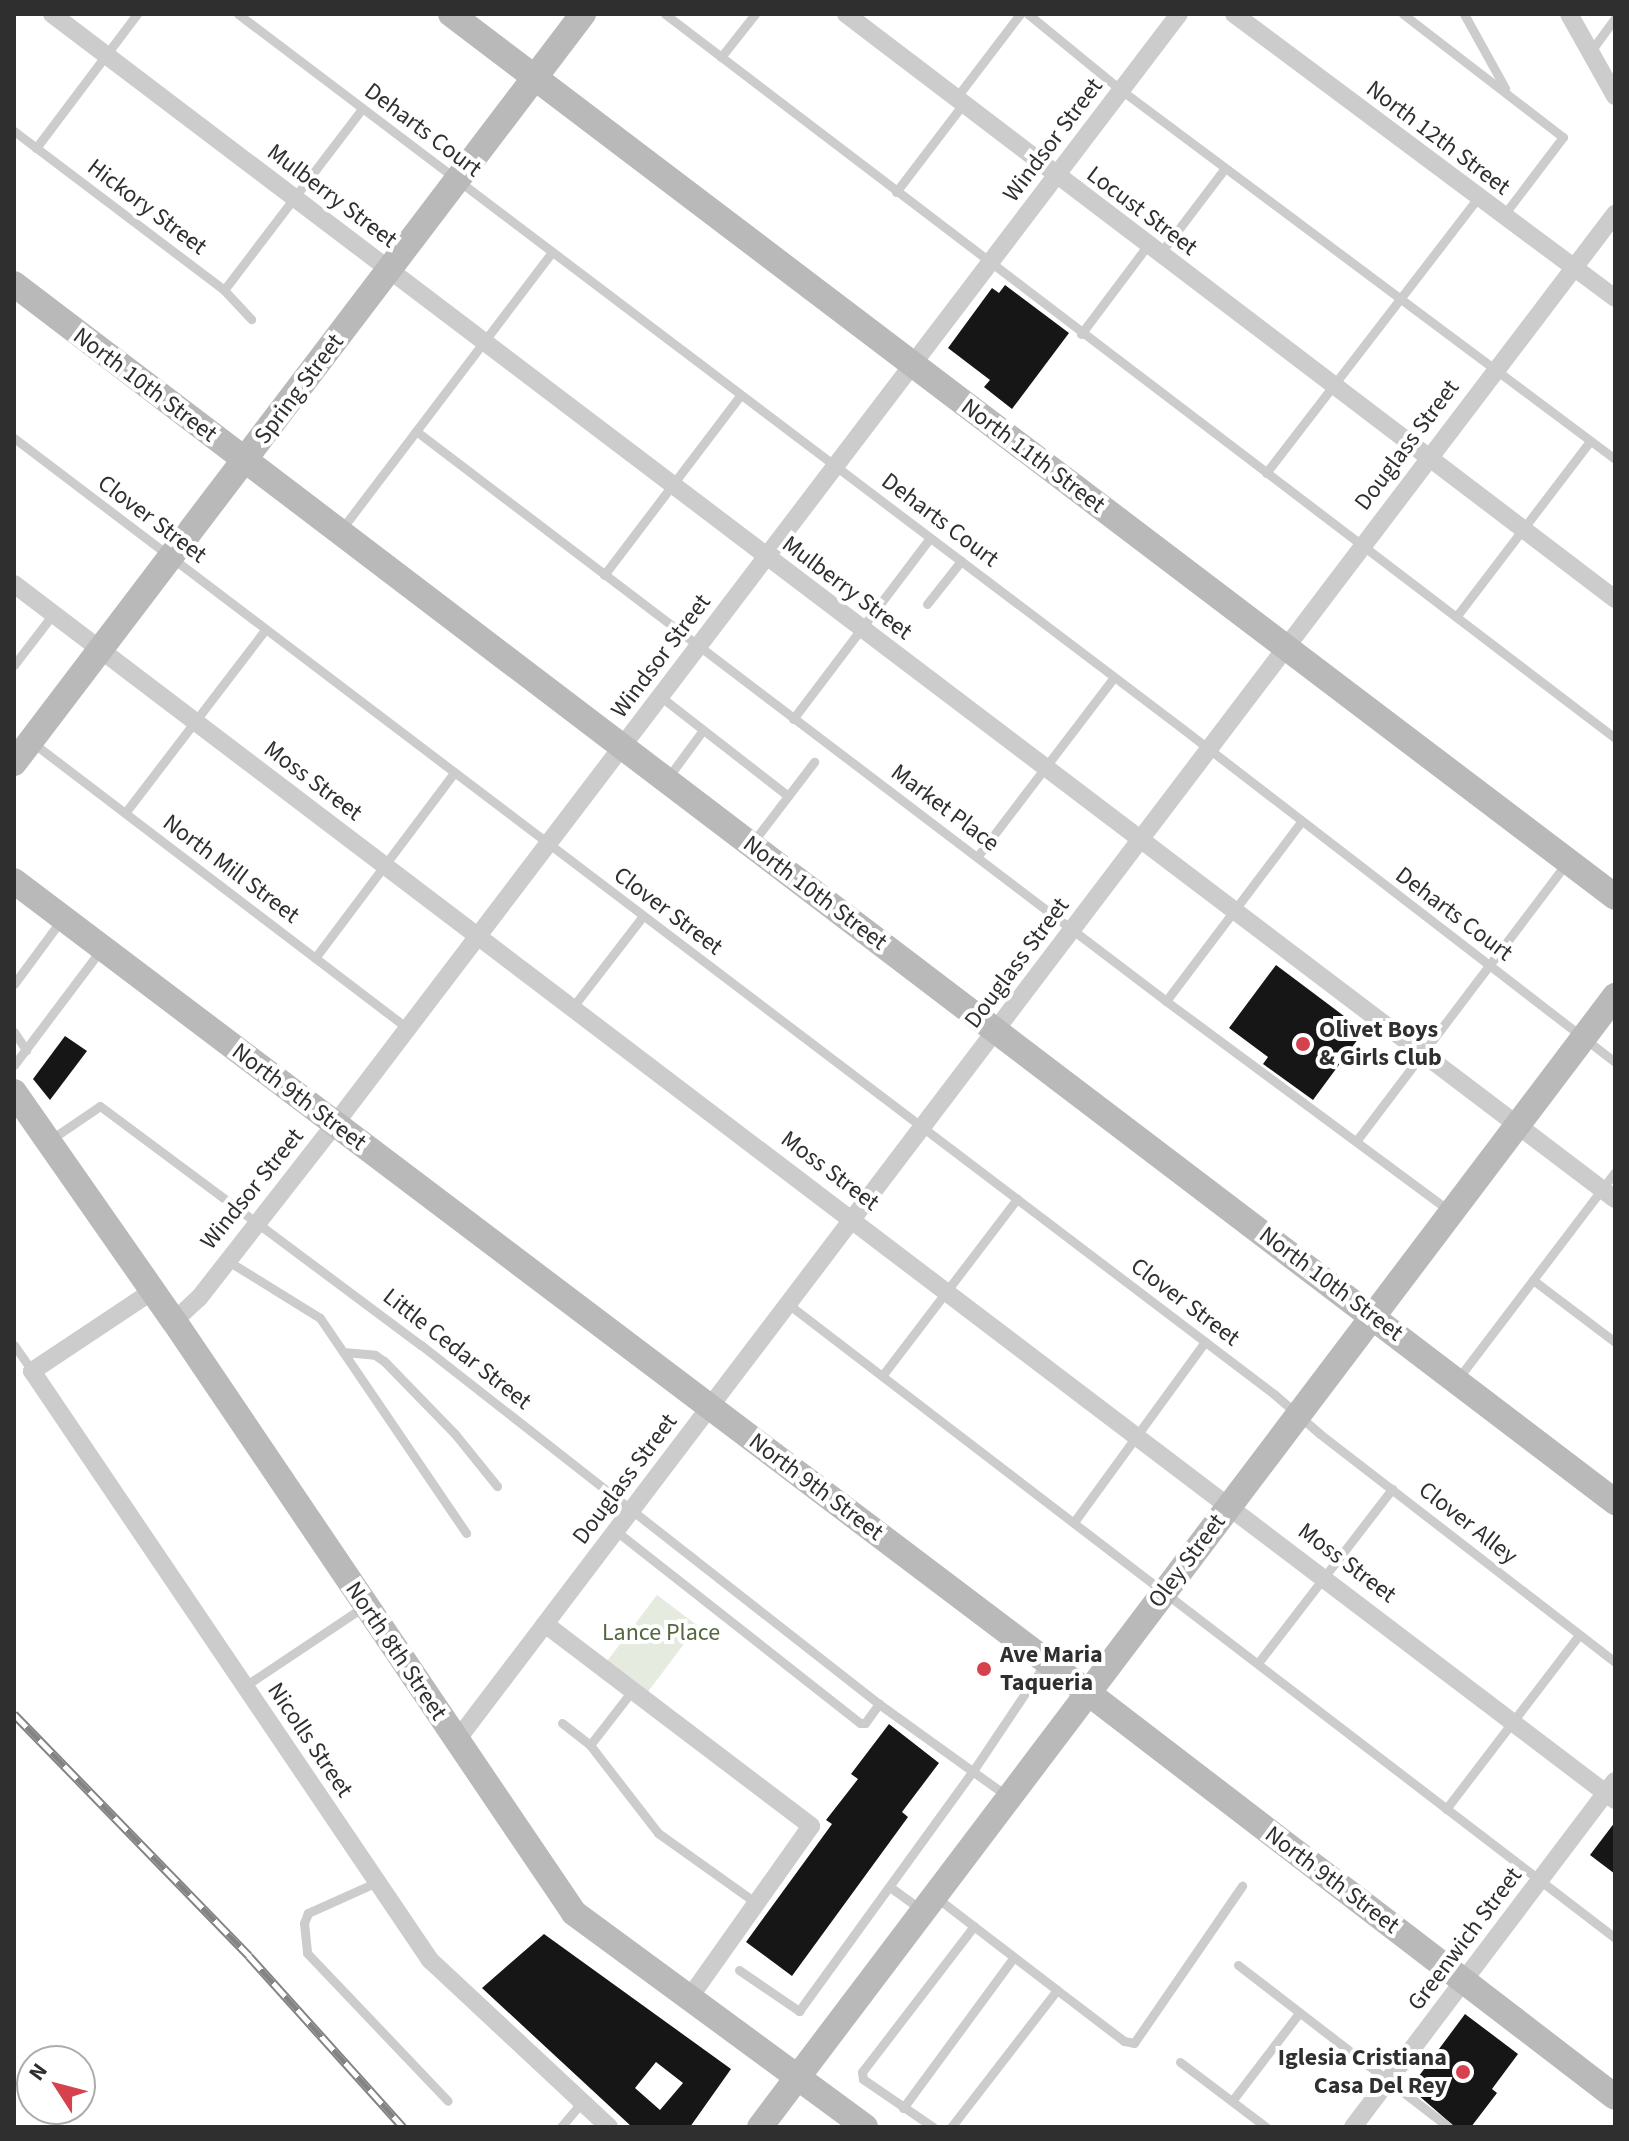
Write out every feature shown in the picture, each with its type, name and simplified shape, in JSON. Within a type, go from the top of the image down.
[{"type":"street","name":"Mulberry Street","points":[[52,14],[1609,1194]]},
{"type":"street","name":"North 11th Street","points":[[451,14],[1615,897]]},
{"type":"street","name":"Spring Street","points":[[14,763],[583,14]]},
{"type":"street","name":"Locust Street","points":[[846,14],[1615,599]]},
{"type":"street","name":"Windsor Street","points":[[174,1321],[199,1298],[225,1260],[335,1124],[1179,14]]},
{"type":"street","name":"North 12th Street","points":[[1234,14],[1615,298]]},
{"type":"street","points":[[1569,14],[1615,96]]},
{"type":"street","name":"Douglass Street","points":[[457,1740],[1615,214]]},
{"type":"street","name":"North 10th Street","points":[[14,284],[1615,1502]]},
{"type":"street","name":"Moss Street","points":[[14,584],[478,938],[1231,1504],[1513,1721],[1612,1791]]},
{"type":"street","name":"North 9th Street","points":[[14,882],[1087,1692],[1615,2097]]},
{"type":"street","name":"Oley Street","points":[[760,2127],[1615,996]]},
{"type":"street","name":"North 8th Street","points":[[14,1092],[174,1321],[574,1913],[865,2127]]},
{"type":"street","points":[[32,1371],[151,1292]]},
{"type":"street","name":"Nicolls Street","points":[[32,1371],[430,1960],[609,2127]]},
{"type":"street","points":[[545,1624],[811,1826],[689,1998]]},
{"type":"street","name":"Greenwich Street","points":[[1353,2127],[1540,1880],[1612,1791]]},
{"type":"lane","points":[[36,148],[137,14]]},
{"type":"lane","name":"Deharts Court","points":[[238,14],[1114,677],[1615,1062]]},
{"type":"lane","points":[[665,14],[1615,738]]},
{"type":"lane","points":[[721,57],[755,14]]},
{"type":"lane","points":[[896,192],[1020,14]]},
{"type":"lane","points":[[1028,14],[1121,90],[1615,459]]},
{"type":"lane","points":[[1403,14],[1507,90],[1563,137],[1503,217]]},
{"type":"lane","points":[[1464,14],[1507,90]]},
{"type":"lane","points":[[1590,51],[1615,18]]},
{"type":"lane","points":[[224,290],[362,109]]},
{"type":"lane","name":"Hickory Street","points":[[14,131],[224,290],[251,319]]},
{"type":"lane","points":[[1081,334],[1225,168]]},
{"type":"lane","points":[[1266,473],[1478,198]]},
{"type":"lane","points":[[339,532],[552,252]]},
{"type":"lane","points":[[604,575],[740,396]]},
{"type":"lane","name":"Market Place","points":[[416,431],[1166,1001],[1452,1212]]},
{"type":"lane","name":"Clover Street","points":[[14,438],[1298,1415]]},
{"type":"lane","points":[[1456,617],[1590,441]]},
{"type":"lane","points":[[793,719],[930,538]]},
{"type":"lane","points":[[927,604],[961,561]]},
{"type":"lane","points":[[15,661],[53,614]]},
{"type":"lane","points":[[125,813],[265,630]]},
{"type":"lane","points":[[977,857],[1114,677]]},
{"type":"lane","points":[[661,697],[788,796]]},
{"type":"lane","points":[[666,781],[703,730]]},
{"type":"lane","name":"North Mill Street","points":[[30,741],[408,1029]]},
{"type":"lane","points":[[751,845],[814,762]]},
{"type":"lane","points":[[315,958],[453,774]]},
{"type":"lane","points":[[1166,1001],[1301,822]]},
{"type":"lane","points":[[1357,1140],[1568,861]]},
{"type":"lane","points":[[572,1008],[642,917]]},
{"type":"lane","points":[[14,984],[63,918]]},
{"type":"lane","points":[[14,1065],[102,948]]},
{"type":"lane","points":[[14,1032],[26,1050]]},
{"type":"lane","name":"Little Cedar Street","points":[[50,1140],[100,1106],[257,1221],[879,1704],[1009,1796]]},
{"type":"lane","points":[[1457,1380],[1533,1280],[1609,1194],[1615,1172]]},
{"type":"lane","points":[[882,1376],[1017,1199]]},
{"type":"lane","points":[[225,1260],[320,1318],[466,1533]]},
{"type":"lane","points":[[1533,1280],[1615,1342]]},
{"type":"lane","points":[[788,1304],[1615,1938]]},
{"type":"lane","points":[[1074,1522],[1205,1342]]},
{"type":"lane","name":"Nicolls Street","points":[[14,1345],[32,1371]]},
{"type":"lane","points":[[343,1352],[375,1355],[384,1361],[455,1434],[497,1486]]},
{"type":"lane","name":"Clover Alley","points":[[1298,1415],[1615,1662]]},
{"type":"lane","points":[[1258,1663],[1392,1489]]},
{"type":"lane","points":[[616,1531],[860,1723],[865,1723],[879,1704]]},
{"type":"lane","points":[[245,1686],[365,1605]]},
{"type":"lane","points":[[1446,1809],[1579,1635]]},
{"type":"lane","points":[[739,1970],[799,2011],[973,1771],[1046,1661]]},
{"type":"lane","points":[[590,1745],[632,1691]]},
{"type":"lane","points":[[562,1723],[590,1745],[658,1833],[756,1903]]},
{"type":"lane","points":[[377,1882],[308,1913],[304,1923],[307,1953],[448,2101]]},
{"type":"lane","points":[[890,1887],[974,1926],[1124,2041],[1134,2043],[1242,1886]]},
{"type":"lane","points":[[933,2127],[863,2079],[862,2072],[974,1926]]},
{"type":"lane","points":[[903,2108],[1013,1958]]},
{"type":"lane","points":[[1238,1965],[1448,2127]]},
{"type":"lane","points":[[951,2127],[1057,1990]]},
{"type":"lane","points":[[1232,2101],[1299,2013]]},
{"type":"lane","points":[[1180,2062],[1266,2127]]},
{"type":"lane","points":[[561,2127],[582,2102]]},
{"type":"green space","name":"Lance Place","points":[[657,1595],[698,1626],[647,1693],[606,1662]]},
{"type":"building","points":[[1005,285],[1069,333],[1012,409],[984,387],[990,380],[948,348],[992,288],[999,293]]},
{"type":"building","name":"Olivet Boys & Girls Club","points":[[1276,965],[1364,1031],[1313,1100],[1263,1064],[1268,1057],[1229,1028]]},
{"type":"building","points":[[65,1036],[87,1051],[50,1100],[33,1079]]},
{"type":"building","points":[[889,1724],[939,1763],[902,1812],[908,1817],[792,1976],[746,1942],[832,1824],[826,1820],[858,1779],[851,1774]]},
{"type":"building","points":[[1615,1822],[1615,1874],[1590,1855]]},
{"type":"building","points":[[544,1934],[731,2069],[690,2127],[632,2127],[482,1988]],"holes":[[[656,2062],[683,2083],[660,2110],[635,2088]]]},
{"type":"building","name":"Iglesia Cristiana Casa Del Rey","points":[[1465,2014],[1518,2054],[1492,2089],[1497,2093],[1471,2127],[1455,2127],[1410,2088]]},
{"type":"railway","points":[[14,1714],[249,1956],[403,2127]]},
{"type":"place","name":"Olivet Boys & Girls Club","points":[[1303,1044]]},
{"type":"place","name":"Ave Maria Taqueria","points":[[984,1669]]},
{"type":"place","name":"Iglesia Cristiana Casa Del Rey","points":[[1463,2072]]}]
